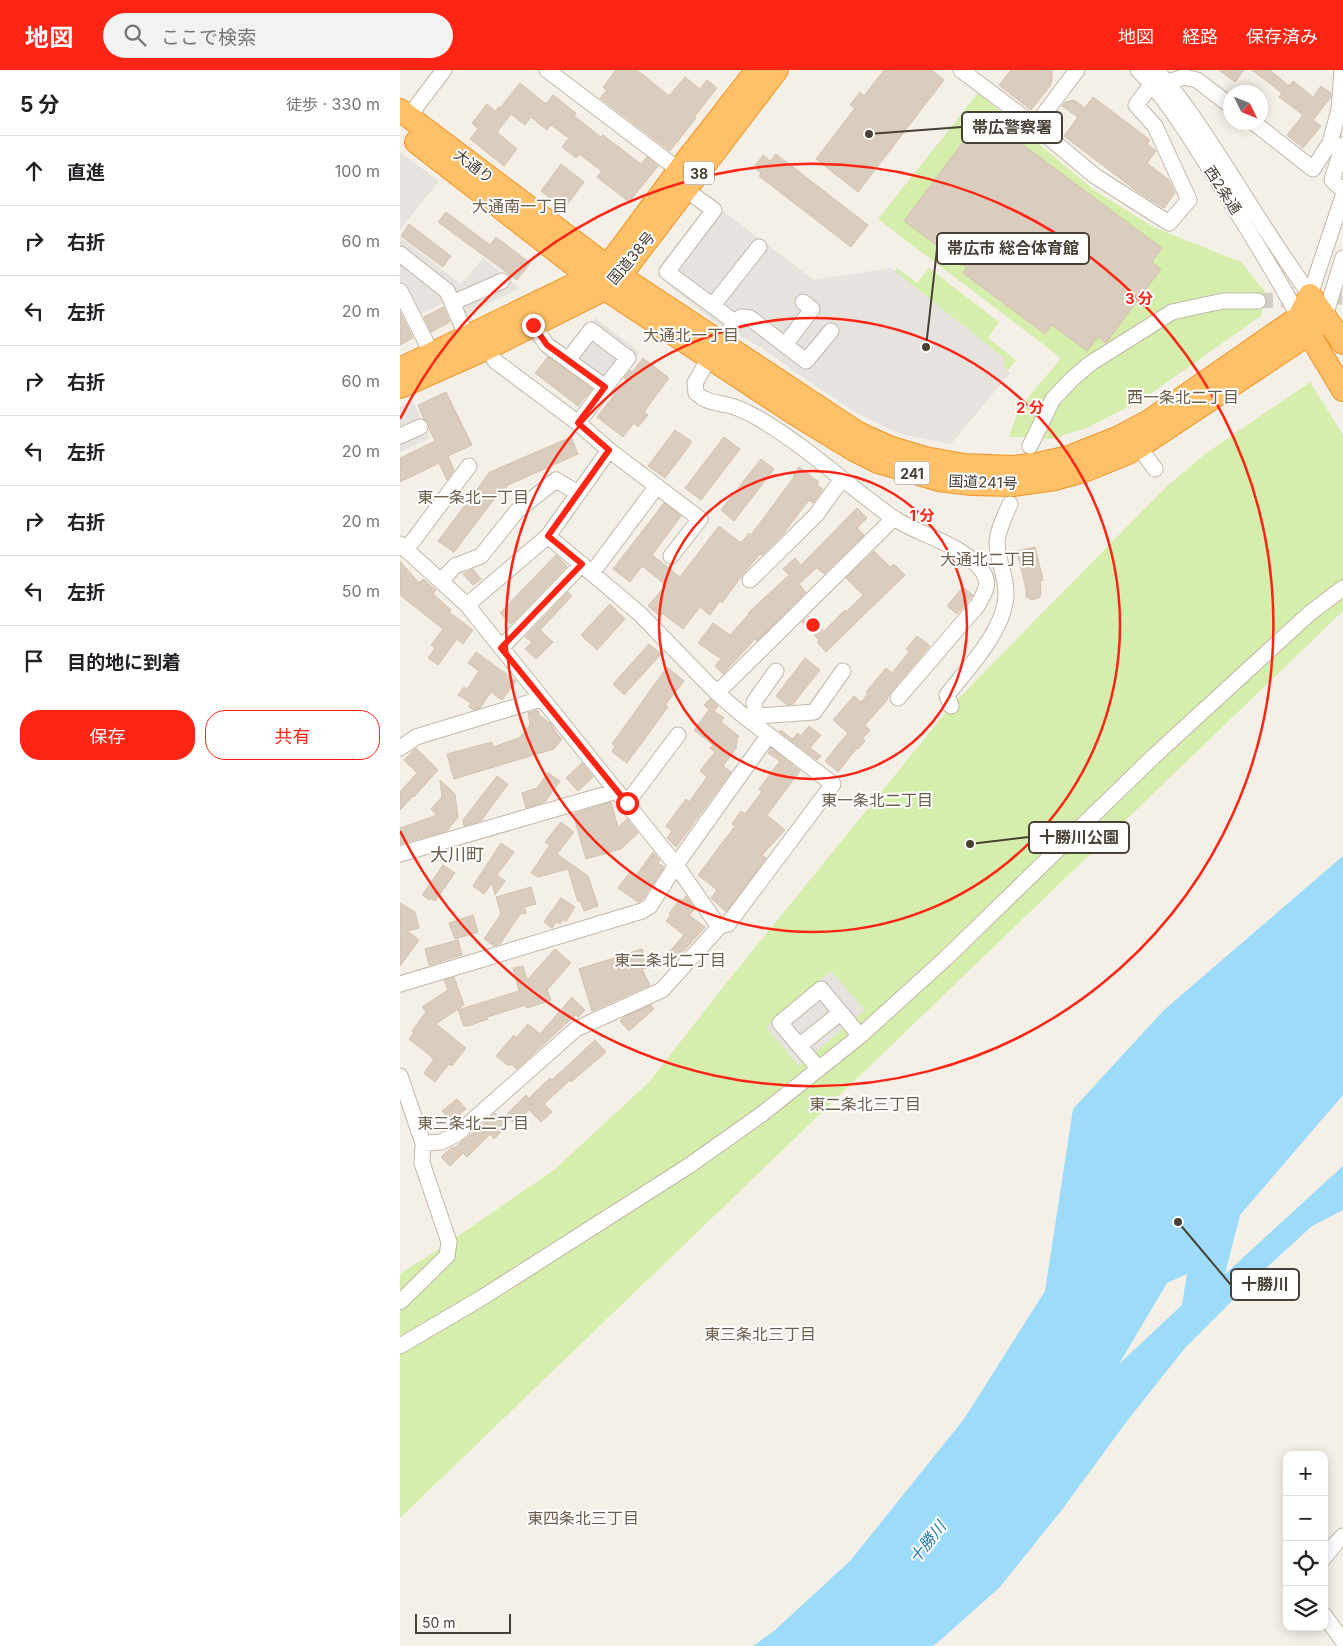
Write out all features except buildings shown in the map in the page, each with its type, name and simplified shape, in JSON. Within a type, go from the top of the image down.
[{"type":"highway","name":"国道38号","points":[[400,387],[488,348],[533,325],[606,277],[683,180],[762,70]]},
{"type":"highway","name":"大通り","points":[[403,119],[606,277]]},
{"type":"highway","name":"国道38号","points":[[400,369],[467,337],[606,277]]},
{"type":"highway","name":"国道241号","points":[[606,277],[715,350],[795,414],[854,450],[878,462],[939,480],[972,484],[1013,485],[1055,479],[1084,471],[1126,454],[1135,439],[1304,325],[1310,295]]},
{"type":"highway","points":[[1310,295],[1343,343]]},
{"type":"highway","points":[[1324,316],[1304,325],[1343,390]]},
{"type":"street","points":[[403,119],[444,70]]},
{"type":"street","points":[[547,70],[683,180],[714,210],[667,272],[736,323]]},
{"type":"street","points":[[960,70],[1035,126],[1095,176],[1169,223],[1189,200],[1155,126],[1136,105],[1151,85]]},
{"type":"street","points":[[1035,126],[1076,70]]},
{"type":"street","name":"西2条通","points":[[1138,70],[1193,144],[1226,194],[1268,261],[1304,325]]},
{"type":"street","name":"西2条通","points":[[1156,70],[1168,82],[1206,136],[1278,249],[1310,295]]},
{"type":"street","points":[[1263,130],[1313,169],[1330,143],[1338,110],[1342,70]]},
{"type":"street","points":[[1168,82],[1184,77],[1197,80],[1223,100]]},
{"type":"street","points":[[1310,295],[1341,191],[1332,180],[1343,145]]},
{"type":"street","points":[[713,305],[759,247]]},
{"type":"street","points":[[400,254],[447,291],[467,337]]},
{"type":"street","points":[[1324,316],[1343,258]]},
{"type":"street","points":[[452,304],[502,281]]},
{"type":"street","points":[[400,291],[432,354]]},
{"type":"street","points":[[1030,446],[1053,399],[1091,363],[1172,312],[1222,301],[1258,301]]},
{"type":"street","points":[[785,345],[812,310],[803,302]]},
{"type":"street","points":[[831,331],[806,361],[750,318],[741,317],[715,350],[695,383],[696,393],[702,399],[728,405],[758,418],[894,518],[931,536],[981,568],[986,579],[987,591],[977,606],[898,698]]},
{"type":"street","points":[[533,325],[547,345],[605,387]]},
{"type":"street","points":[[568,360],[591,330],[628,358],[578,423]]},
{"type":"street","points":[[488,348],[495,361],[578,423],[609,450],[700,519],[671,556]]},
{"type":"street","points":[[400,436],[420,427]]},
{"type":"street","points":[[1135,439],[1155,469]]},
{"type":"street","points":[[467,605],[548,536],[609,450]]},
{"type":"street","points":[[469,466],[402,548],[467,605],[676,865],[718,927]]},
{"type":"street","points":[[750,580],[816,515],[842,479]]},
{"type":"street","points":[[441,581],[456,566],[481,556],[517,511],[556,480],[578,493]]},
{"type":"street","points":[[501,648],[587,569],[657,486]]},
{"type":"street","points":[[951,706],[947,694],[975,660],[993,634],[1003,612],[1006,594],[997,544],[1002,521],[1010,504]]},
{"type":"street","points":[[717,693],[894,518]]},
{"type":"street","points":[[423,1143],[441,1142],[457,1134],[576,1029],[662,990],[718,927],[728,924],[833,784],[768,736],[750,717],[717,693],[640,614],[548,536]]},
{"type":"street","points":[[400,1346],[483,1297],[687,1167],[762,1114],[819,1069],[860,1036],[945,959],[1167,744],[1310,613],[1343,588]]},
{"type":"street","points":[[750,717],[814,712],[844,671]]},
{"type":"street","points":[[750,717],[754,702],[776,672]]},
{"type":"street","points":[[400,748],[416,738],[541,699]]},
{"type":"street","points":[[400,854],[622,797],[678,735]]},
{"type":"street","points":[[400,984],[642,911],[650,906],[676,865],[768,736]]},
{"type":"street","points":[[819,1069],[780,1023],[821,989],[860,1036]]},
{"type":"street","points":[[799,1046],[840,1013]]},
{"type":"street","points":[[400,1076],[423,1143],[422,1163],[450,1242],[447,1256],[400,1302]]},
{"type":"street","points":[[1328,1553],[1343,1536]]},
{"type":"street","points":[[1328,1620],[1343,1641]]},
{"type":"green space","points":[[978,93],[1094,190],[1155,228],[1241,262],[1266,293],[1261,316],[1143,399],[1087,428],[1051,439],[1009,437],[1019,409],[1061,358],[878,219]]},
{"type":"green space","points":[[897,268],[917,283],[929,268],[999,322],[988,338],[1016,360],[960,432],[878,291]]},
{"type":"green space","points":[[1310,382],[1343,435],[1343,611],[400,1518],[400,1274],[554,1170],[649,1082],[727,982],[951,706],[1165,488],[1205,454]]},
{"type":"shaded area","points":[[400,152],[439,181],[400,230]]},
{"type":"shaded area","points":[[710,201],[814,280],[891,268],[1004,358],[1003,366],[1010,373],[951,444],[900,434],[858,414],[762,348],[713,321],[658,276],[660,265]]},
{"type":"shaded area","points":[[400,237],[461,284],[483,258],[520,288],[455,320],[446,302],[410,319],[400,298]]},
{"type":"shaded area","points":[[595,318],[640,352],[607,395],[562,360]]},
{"type":"shaded area","points":[[413,401],[430,438],[400,452],[400,407]]},
{"type":"shaded area","points":[[831,971],[865,1010],[799,1066],[766,1027]]},
{"type":"water","points":[[1343,856],[1343,1095],[1240,1215],[1225,1274],[1343,1166],[1343,1210],[1312,1226],[1250,1283],[1185,1348],[1127,1421],[1061,1511],[999,1588],[933,1646],[753,1646],[774,1631],[850,1561],[964,1419],[1045,1291],[1073,1109],[1164,1010]],"holes":[[[1187,1274],[1182,1305],[1119,1364],[1167,1283]]]},
{"type":"tunnel","points":[[1258,301],[1343,297]]},
{"type":"place","name":"帯広警察署","points":[[869,134]]},
{"type":"place","name":"帯広市 総合体育館","points":[[926,347]]},
{"type":"place","name":"十勝川公園","points":[[970,844]]},
{"type":"place","name":"十勝川","points":[[1178,1222]]},
{"type":"district","name":"大通南一丁目","points":[[520,206]]},
{"type":"district","name":"大通北一丁目","points":[[691,335]]},
{"type":"district","name":"西一条北二丁目","points":[[1183,397]]},
{"type":"district","name":"東一条北一丁目","points":[[473,497]]},
{"type":"district","name":"大通北二丁目","points":[[988,559]]},
{"type":"district","name":"東一条北二丁目","points":[[877,800]]},
{"type":"district","name":"大川町","points":[[457,854]]},
{"type":"district","name":"東二条北二丁目","points":[[670,960]]},
{"type":"district","name":"東二条北三丁目","points":[[865,1104]]},
{"type":"district","name":"東三条北二丁目","points":[[473,1123]]},
{"type":"district","name":"東三条北三丁目","points":[[760,1334]]},
{"type":"district","name":"東四条北三丁目","points":[[583,1518]]},
{"type":"route","points":[[533,325],[547,345],[605,387],[578,423],[609,450],[548,536],[582,564],[501,648],[627,803]]}]
